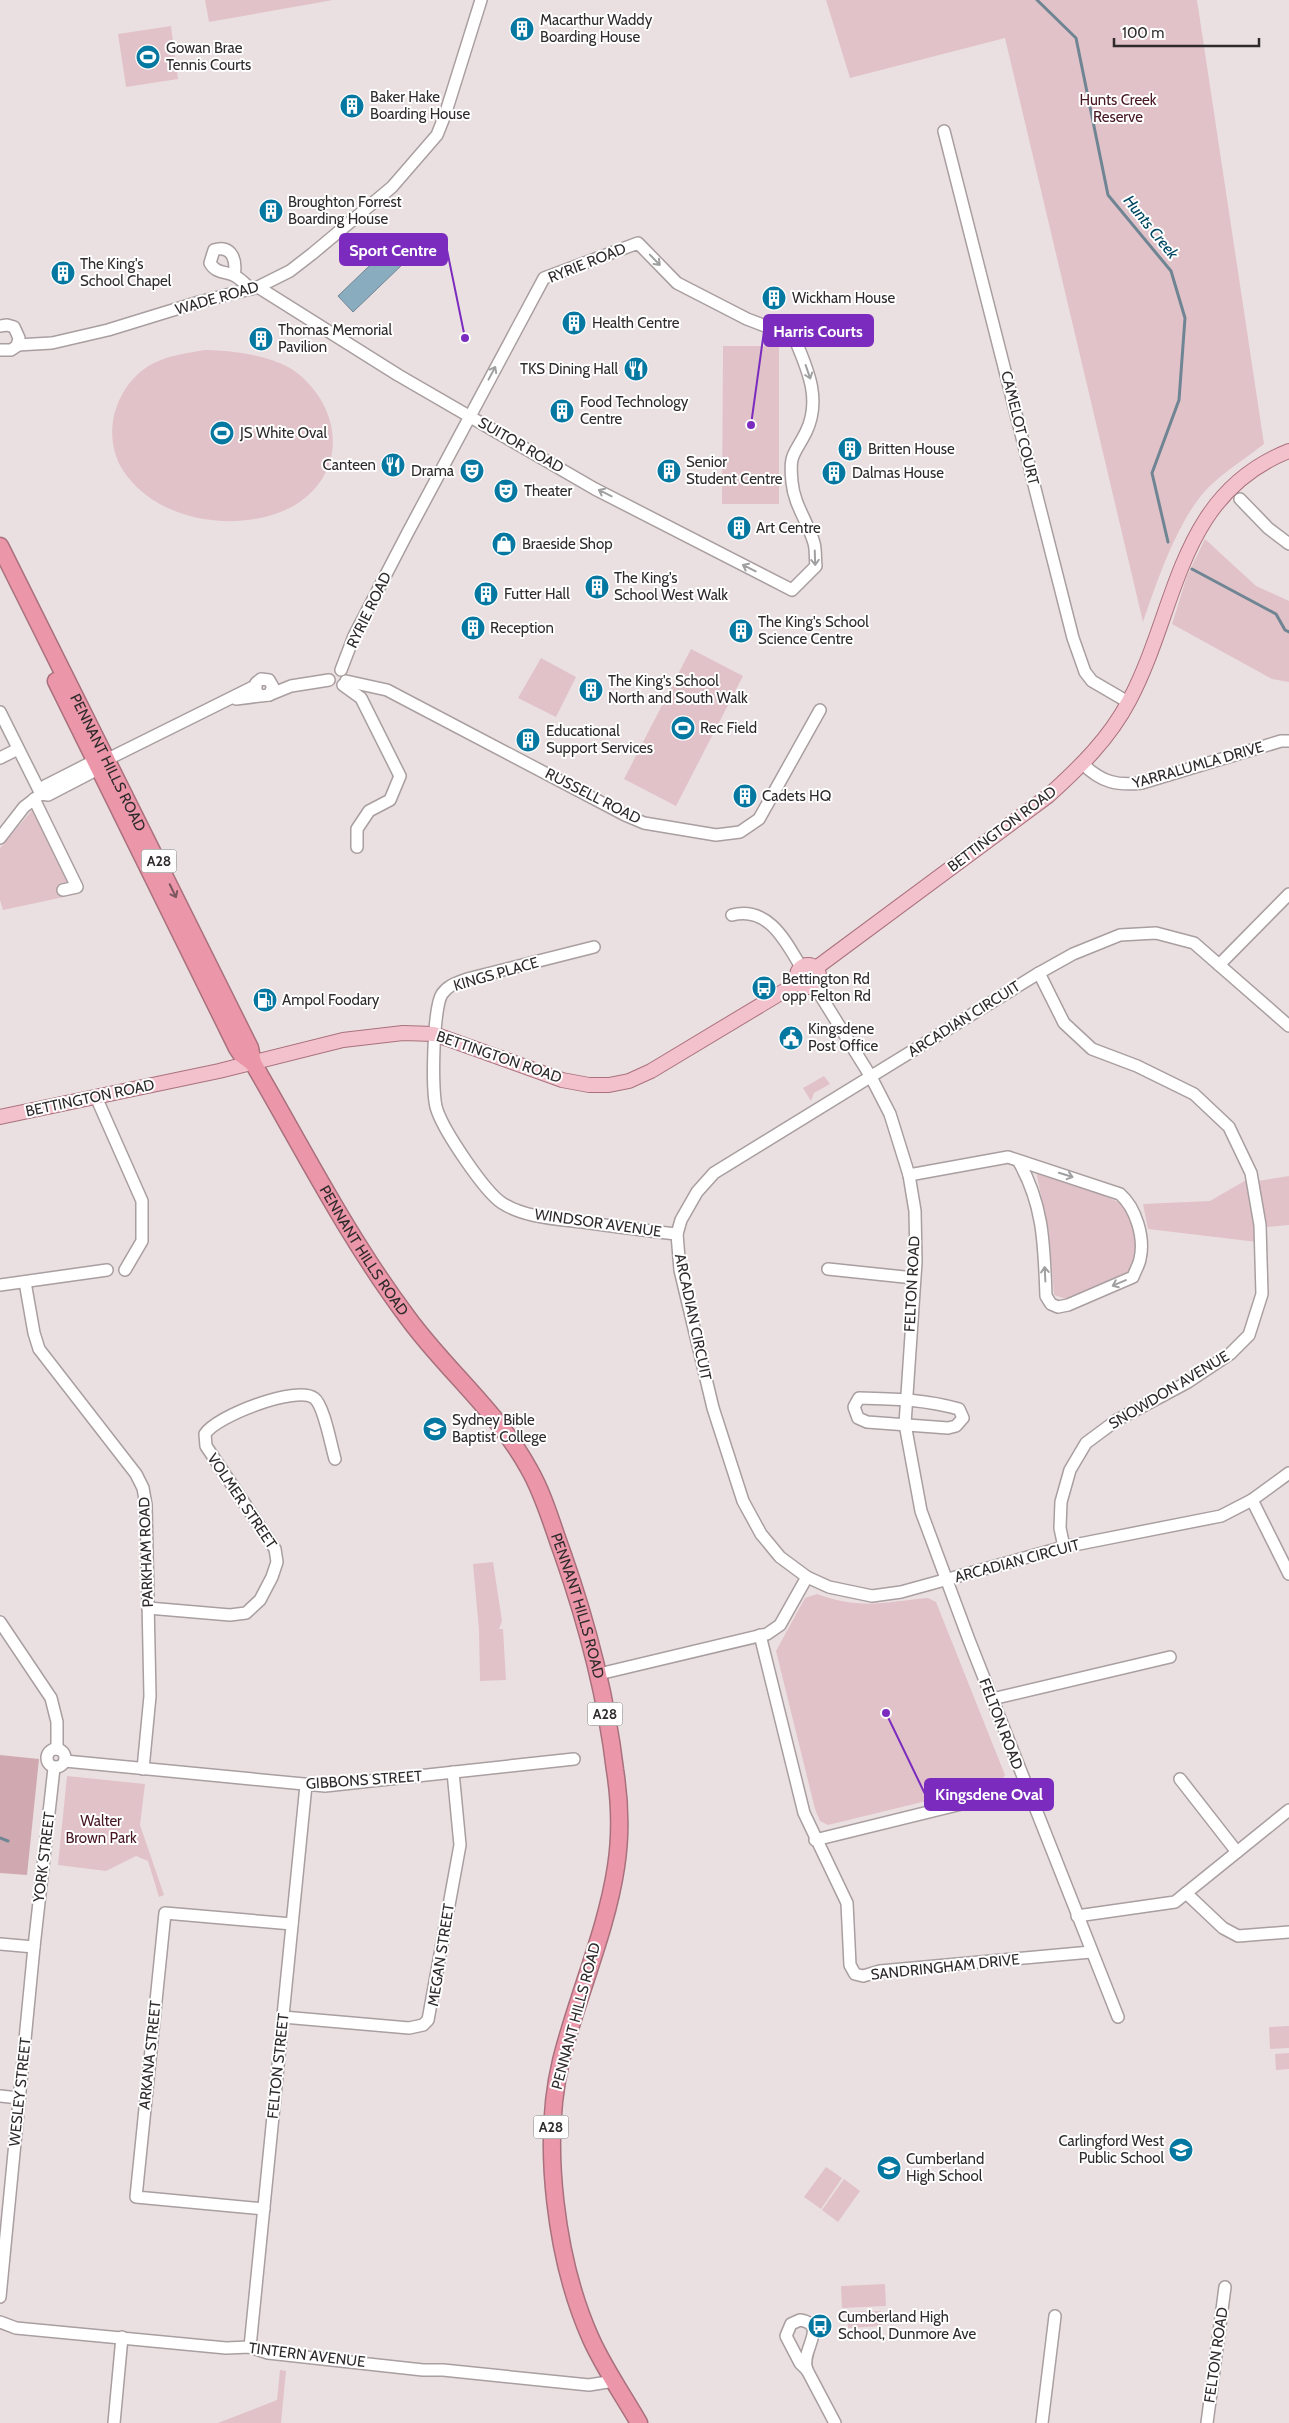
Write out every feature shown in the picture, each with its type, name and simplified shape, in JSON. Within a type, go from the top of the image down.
[{"type":"highway","name":"PENNANT HILLS ROAD","points":[[0,546],[100,763]]},
{"type":"highway","name":"PENNANT HILLS ROAD","points":[[0,567],[100,763],[250,1048],[253,1062],[333,1204],[378,1277],[411,1322],[507,1434],[529,1468],[543,1499],[573,1583],[599,1674],[616,1771],[619,1822],[617,1858],[610,1895],[561,2060],[554,2098],[551,2147],[559,2220],[576,2298],[591,2339],[639,2423]]},
{"type":"main road","name":"BETTINGTON ROAD","points":[[816,968],[1048,796],[1083,764],[1105,738],[1128,702],[1150,655],[1177,575],[1206,517],[1220,500],[1246,475],[1263,463],[1289,451]]},
{"type":"main road","points":[[809,964],[816,968],[819,977],[814,985],[804,986],[799,982],[797,974],[801,967],[809,964]]},
{"type":"main road","name":"BETTINGTON ROAD","points":[[0,1117],[366,1037],[402,1033],[434,1034],[562,1080],[589,1085],[609,1085],[629,1080],[651,1071],[799,982]]},
{"type":"street","name":"WADE ROAD","points":[[0,350],[8,352],[18,345],[42,345],[108,330],[199,302],[255,288],[290,271],[392,187],[437,135],[481,0]]},
{"type":"street","name":"CAMELOT COURT","points":[[944,131],[1073,638],[1085,672],[1092,681],[1128,702]]},
{"type":"street","name":"RYRIE ROAD","points":[[343,679],[354,636],[469,416],[544,278],[638,243],[677,283],[747,319],[794,337],[810,375],[814,402],[806,431],[791,456],[792,484],[801,516],[814,544],[816,566],[792,590]]},
{"type":"street","name":"SUITOR ROAD","points":[[234,275],[398,375],[595,488],[792,590]]},
{"type":"street","points":[[0,326],[10,326],[17,332],[42,345]]},
{"type":"street","points":[[17,332],[18,345]]},
{"type":"street","points":[[1240,499],[1268,528],[1289,544]]},
{"type":"street","points":[[0,838],[24,806],[37,796],[48,795],[100,763],[229,699],[264,690],[329,680],[332,672],[343,679],[361,698],[400,776],[390,800],[369,811],[357,829],[357,847]]},
{"type":"street","name":"RUSSELL ROAD","points":[[343,679],[387,690],[644,822],[716,835],[740,832],[760,820],[820,710]]},
{"type":"street","points":[[0,712],[18,748],[77,887],[63,890]]},
{"type":"street","name":"YARRALUMLA DRIVE","points":[[1083,764],[1094,775],[1110,783],[1120,785],[1142,783],[1281,741],[1289,741]]},
{"type":"street","points":[[0,758],[18,748]]},
{"type":"street","points":[[1219,965],[1289,894]]},
{"type":"street","points":[[732,915],[746,912],[762,917],[773,926],[801,967]]},
{"type":"street","name":"ARCADIAN CIRCUIT","points":[[1289,1026],[1194,943],[1156,934],[1120,935],[1073,954],[1039,973],[714,1173],[696,1192],[681,1220],[677,1234],[680,1270],[713,1408],[743,1501],[761,1534],[780,1558],[807,1577],[829,1587],[872,1596],[901,1592],[1064,1547],[1221,1516],[1252,1500],[1289,1473]]},
{"type":"street","name":"KINGS PLACE","points":[[434,1034],[438,1003],[451,985],[594,948]]},
{"type":"street","name":"SNOWDON AVENUE","points":[[1039,973],[1064,1023],[1092,1049],[1137,1066],[1194,1094],[1229,1127],[1251,1173],[1260,1225],[1262,1294],[1249,1335],[1230,1354],[1188,1382],[1117,1420],[1086,1443],[1070,1470],[1061,1502],[1060,1528],[1064,1547]]},
{"type":"street","name":"FELTON ROAD","points":[[814,985],[871,1076],[890,1114],[909,1175],[915,1211],[916,1262],[905,1424],[921,1511],[1026,1788],[1118,2017]]},
{"type":"street","name":"WINDSOR AVENUE","points":[[434,1034],[436,1050],[434,1088],[437,1110],[444,1125],[488,1190],[502,1203],[518,1210],[545,1217],[677,1234]]},
{"type":"street","points":[[96,1097],[142,1201],[142,1241],[125,1270]]},
{"type":"street","points":[[909,1175],[991,1158],[1008,1157],[1120,1194],[1129,1202],[1141,1237],[1140,1259],[1132,1277],[1068,1305],[1058,1307],[1051,1304],[1046,1296],[1043,1228],[1028,1179],[1019,1162]]},
{"type":"street","points":[[828,1269],[914,1278]]},
{"type":"street","points":[[0,1285],[107,1270]]},
{"type":"street","name":"PARKHAM ROAD","points":[[25,1282],[34,1333],[39,1349],[136,1474],[143,1488],[146,1506],[150,1696],[143,1769]]},
{"type":"street","name":"VOLMER STREET","points":[[148,1608],[238,1615],[257,1605],[276,1570],[277,1555],[275,1549],[206,1446],[205,1434],[211,1427],[236,1412],[256,1405],[298,1396],[309,1396],[314,1398],[320,1408],[335,1459]]},
{"type":"street","points":[[859,1398],[906,1398],[959,1409],[963,1418],[956,1426],[948,1428],[866,1422],[858,1418],[854,1407],[859,1398]]},
{"type":"street","points":[[1252,1500],[1289,1574]]},
{"type":"street","points":[[599,1674],[760,1636],[780,1625],[807,1577]]},
{"type":"street","points":[[0,1622],[51,1698],[57,1722],[57,1749]]},
{"type":"street","name":"SANDRINGHAM DRIVE","points":[[760,1636],[804,1812],[815,1840],[847,1903],[850,1965],[852,1970],[859,1976],[880,1971],[1091,1952]]},
{"type":"street","points":[[992,1699],[1170,1657]]},
{"type":"street","points":[[57,1749],[64,1754],[65,1761],[61,1766],[54,1768],[47,1763],[46,1757],[52,1750],[57,1749]]},
{"type":"street","name":"GIBBONS STREET","points":[[65,1761],[325,1786],[574,1759]]},
{"type":"street","name":"YORK STREET","points":[[34,1947],[54,1768]]},
{"type":"street","name":"MEGAN STREET","points":[[283,2018],[409,2028],[423,2025],[428,2020],[431,2012],[434,1985],[460,1845],[460,1825],[453,1772]]},
{"type":"street","points":[[1180,1779],[1237,1852]]},
{"type":"street","name":"FELTON STREET","points":[[250,2347],[306,1785]]},
{"type":"street","points":[[815,1840],[1026,1788]]},
{"type":"street","points":[[1077,1916],[1175,1902],[1289,1810]]},
{"type":"street","points":[[1186,1893],[1223,1928],[1238,1936],[1289,1932]]},
{"type":"street","name":"ARKANA STREET","points":[[264,2209],[136,2197],[165,1913],[292,1924]]},
{"type":"street","points":[[0,1944],[34,1947]]},
{"type":"street","name":"WESLEY STREET","points":[[0,2297],[34,1947]]},
{"type":"street","points":[[0,2096],[19,2098]]},
{"type":"street","name":"FELTON ROAD","points":[[1207,2423],[1225,2287]]},
{"type":"street","points":[[1042,2423],[1055,2316]]},
{"type":"street","name":"TINTERN AVENUE","points":[[0,2322],[10,2327],[226,2348],[250,2347],[268,2353],[428,2370],[589,2385],[614,2381]]},
{"type":"street","points":[[114,2423],[122,2337]]},
{"type":"street","points":[[807,2370],[835,2423]]},
{"type":"green space","points":[[205,0],[333,0],[209,22]]},
{"type":"green space","name":"Hunts Creek Reserve","points":[[826,0],[1197,0],[1264,444],[1219,478],[1196,503],[1177,535],[1143,622],[1005,38],[850,78]]},
{"type":"green space","name":"Gowan Brae Tennis Courts","points":[[171,26],[178,79],[126,87],[118,34]]},
{"type":"green space","points":[[723,346],[779,346],[779,504],[722,504]]},
{"type":"green space","name":"JS White Oval","points":[[205,350],[249,354],[280,363],[303,378],[321,400],[329,418],[333,436],[332,454],[327,470],[318,485],[306,497],[290,507],[272,515],[253,519],[233,521],[193,517],[174,511],[156,502],[140,490],[127,476],[118,462],[113,446],[112,430],[120,398],[129,384],[140,372],[160,360]]},
{"type":"green space","points":[[1205,539],[1256,586],[1289,601],[1289,682],[1272,679],[1172,624],[1187,576]]},
{"type":"green space","name":"Rec Field","points":[[691,649],[743,676],[676,806],[624,779]]},
{"type":"green space","points":[[541,658],[576,677],[556,717],[518,698]]},
{"type":"green space","points":[[34,808],[78,894],[3,910],[0,900],[0,848]]},
{"type":"green space","points":[[824,1076],[830,1084],[814,1093],[811,1101],[803,1088]]},
{"type":"green space","points":[[1035,1167],[1126,1205],[1137,1235],[1136,1258],[1126,1275],[1069,1300],[1054,1295],[1049,1232]]},
{"type":"green space","points":[[1289,1176],[1289,1225],[1267,1227],[1258,1181]]},
{"type":"green space","points":[[1248,1179],[1257,1242],[1148,1229],[1143,1204],[1210,1201]]},
{"type":"green space","points":[[493,1562],[502,1621],[499,1629],[503,1629],[506,1680],[480,1681],[479,1630],[473,1564]]},
{"type":"green space","points":[[817,1594],[847,1602],[872,1604],[928,1598],[936,1602],[1005,1775],[1000,1783],[828,1825],[820,1821],[815,1809],[776,1651],[805,1598]]},
{"type":"green space","name":"Walter Brown Park","points":[[67,1776],[145,1784],[140,1825],[164,1895],[159,1897],[148,1861],[136,1856],[106,1871],[58,1865]]},
{"type":"green space","points":[[1289,2026],[1289,2048],[1270,2049],[1269,2027]]},
{"type":"green space","points":[[1289,2053],[1289,2069],[1276,2070],[1275,2054]]},
{"type":"green space","points":[[826,2167],[842,2178],[821,2209],[804,2197]]},
{"type":"green space","points":[[844,2179],[860,2191],[838,2222],[822,2210]]},
{"type":"green space","points":[[885,2284],[886,2306],[842,2308],[841,2286]]},
{"type":"green space","points":[[881,2311],[882,2326],[848,2328],[847,2312]]},
{"type":"green space","points":[[280,2370],[286,2371],[281,2423],[218,2423],[277,2400]]},
{"type":"shaded area","points":[[0,1755],[39,1759],[27,1875],[0,1873]]},
{"type":"water","points":[[390,246],[405,262],[353,312],[338,296]]},
{"type":"waterway","name":"Hunts Creek","points":[[1037,0],[1076,38],[1108,195],[1171,271],[1185,318],[1179,400],[1152,473],[1168,542]]},
{"type":"waterway","name":"Hunts Creek","points":[[1192,569],[1276,614],[1285,630],[1289,632]]},
{"type":"waterway","points":[[0,1838],[8,1841]]},
{"type":"place","name":"Macarthur Waddy Boarding House","points":[[522,29]]},
{"type":"place","name":"Gowan Brae Tennis Courts","points":[[148,57]]},
{"type":"place","name":"Baker Hake Boarding House","points":[[352,106]]},
{"type":"place","name":"Broughton Forrest Boarding House","points":[[271,211]]},
{"type":"place","name":"The King's School Chapel","points":[[63,273]]},
{"type":"place","name":"Wickham House","points":[[774,298]]},
{"type":"place","name":"Health Centre","points":[[574,323]]},
{"type":"place","name":"Sport Centre","points":[[465,338]]},
{"type":"place","name":"Thomas Memorial Pavilion","points":[[261,339]]},
{"type":"place","name":"TKS Dining Hall","points":[[636,369]]},
{"type":"place","name":"Food Technology Centre","points":[[562,411]]},
{"type":"place","name":"Harris Courts","points":[[751,425]]},
{"type":"place","name":"JS White Oval","points":[[222,433]]},
{"type":"place","name":"Britten House","points":[[850,449]]},
{"type":"place","name":"Canteen","points":[[393,465]]},
{"type":"place","name":"Drama","points":[[472,471]]},
{"type":"place","name":"Senior Student Centre","points":[[669,471]]},
{"type":"place","name":"Dalmas House","points":[[834,473]]},
{"type":"place","name":"Theater","points":[[506,491]]},
{"type":"place","name":"Art Centre","points":[[739,528]]},
{"type":"place","name":"Braeside Shop","points":[[504,544]]},
{"type":"place","name":"The King's School West Walk","points":[[597,587]]},
{"type":"place","name":"Futter Hall","points":[[486,594]]},
{"type":"place","name":"Reception","points":[[473,628]]},
{"type":"place","name":"The King's School Science Centre","points":[[741,631]]},
{"type":"place","name":"The King's School North and South Walk","points":[[591,690]]},
{"type":"place","name":"Rec Field","points":[[683,728]]},
{"type":"place","name":"Educational Support Services","points":[[528,740]]},
{"type":"place","name":"Cadets HQ","points":[[745,796]]},
{"type":"place","name":"Bettington Rd opp Felton Rd","points":[[764,988]]},
{"type":"place","name":"Ampol Foodary","points":[[265,1000]]},
{"type":"place","name":"Kingsdene Post Office","points":[[791,1038]]},
{"type":"place","name":"Sydney Bible Baptist College","points":[[435,1429]]},
{"type":"place","name":"Kingsdene Oval","points":[[886,1713]]},
{"type":"place","name":"Carlingford West Public School","points":[[1181,2150]]},
{"type":"place","name":"Cumberland High School","points":[[889,2168]]},
{"type":"place","name":"Cumberland High School, Dunmore Ave","points":[[820,2326]]}]
